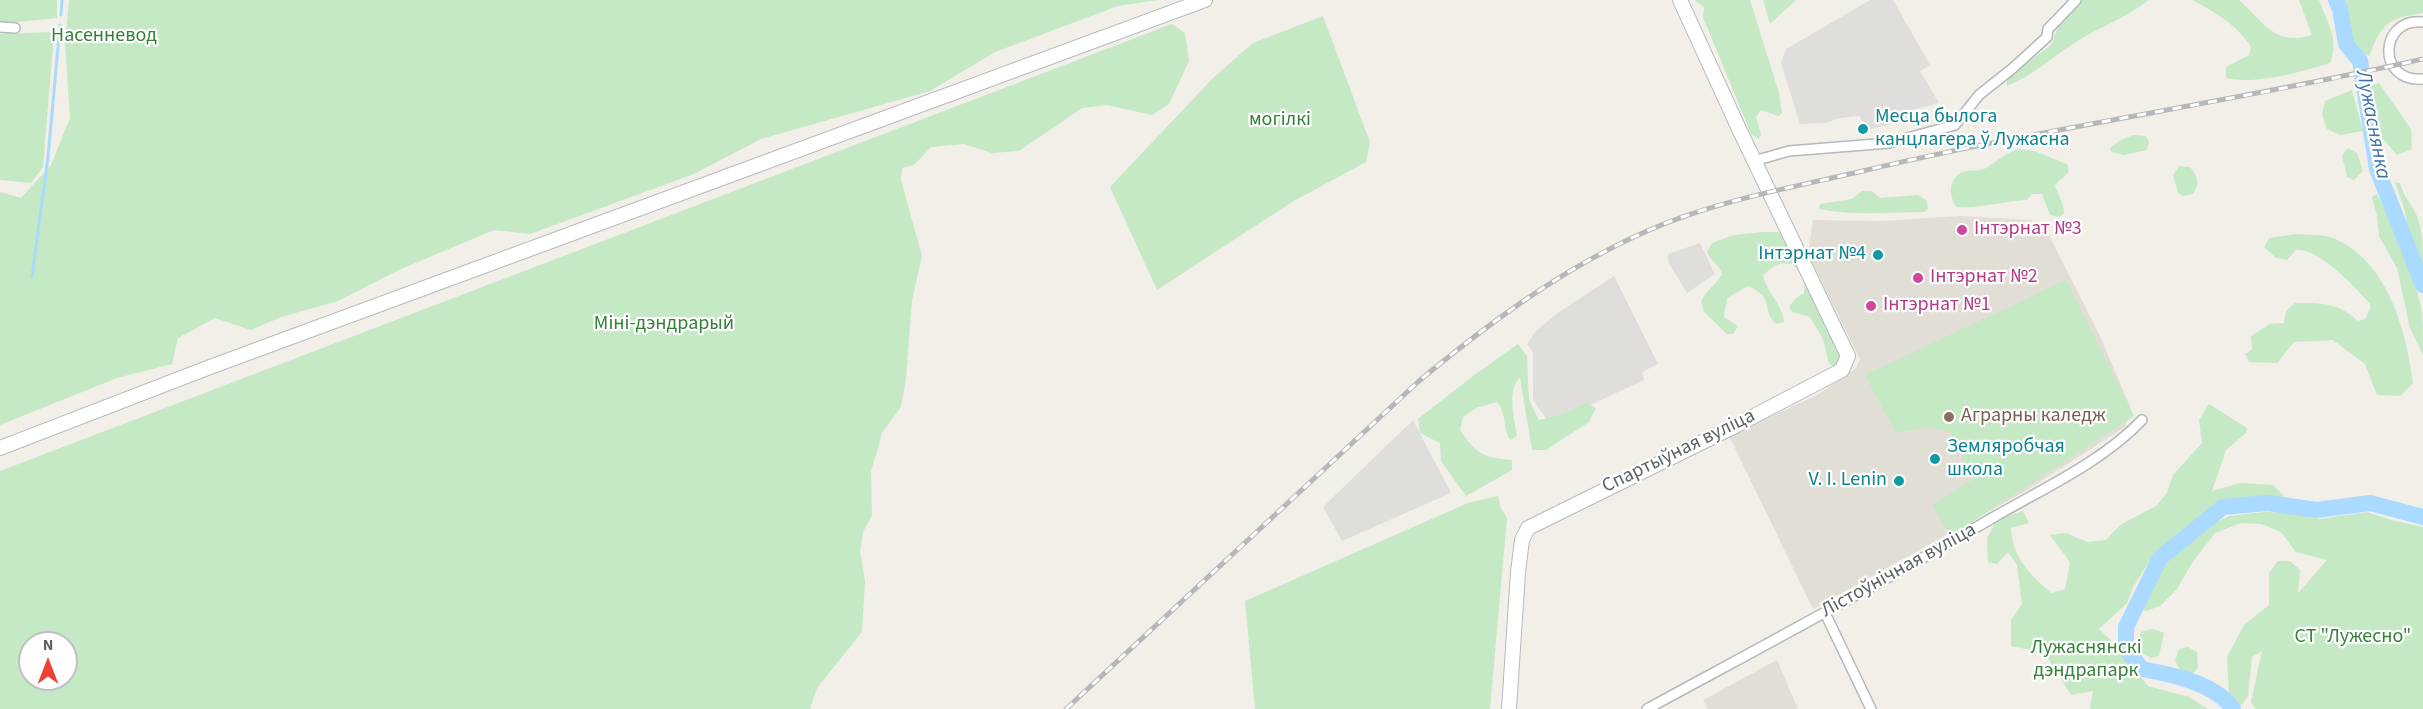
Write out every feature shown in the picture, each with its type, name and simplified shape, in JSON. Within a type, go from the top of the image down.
[{"type":"main road","points":[[0,448],[232,359],[1205,0]]},
{"type":"main road","points":[[1680,0],[1755,161]]},
{"type":"main road","name":"Спартыўная вуліца","points":[[1509,709],[1518,572],[1522,540],[1528,528],[1733,427],[1842,370],[1848,356],[1755,161]]},
{"type":"street","points":[[1755,161],[1789,151],[1889,143],[1955,125],[1979,95],[2047,37],[2048,29],[2076,0]]},
{"type":"street","points":[[2423,22],[2416,21],[2393,33],[2388,46],[2389,58],[2399,74],[2411,80],[2423,79]]},
{"type":"street","points":[[0,27],[15,27]]},
{"type":"street","name":"Лістоўнічная вуліца","points":[[1647,709],[1825,614],[2096,457],[2142,420]]},
{"type":"street","points":[[1825,614],[1871,709]]},
{"type":"shaded area","points":[[1870,0],[1893,0],[1930,65],[1920,71],[1939,103],[1912,110],[1913,118],[1864,131],[1860,116],[1839,118],[1826,123],[1800,124],[1781,63],[1786,49]]},
{"type":"shaded area","name":"Аграрны каледж","points":[[1959,216],[2031,220],[2048,233],[2099,334],[2130,406],[2125,427],[2027,490],[1813,609],[1729,436],[1817,395],[1856,368],[1860,359],[1808,254],[1813,220],[1882,221]]},
{"type":"shaded area","points":[[1700,243],[1715,274],[1687,293],[1668,262],[1668,254]]},
{"type":"shaded area","points":[[1614,276],[1658,364],[1642,372],[1644,380],[1550,424],[1533,400],[1533,352],[1527,344],[1535,332],[1556,314]]},
{"type":"shaded area","points":[[1413,420],[1451,493],[1342,541],[1323,507]]},
{"type":"shaded area","points":[[1777,660],[1798,709],[1708,709],[1703,700]]},
{"type":"green space","points":[[0,0],[57,0],[57,18],[0,24]]},
{"type":"green space","name":"Насенневод","points":[[69,0],[1158,0],[1118,6],[995,52],[930,91],[761,139],[694,174],[530,234],[494,230],[401,269],[338,301],[281,317],[251,330],[215,318],[178,338],[172,364],[117,378],[0,425],[0,192],[21,198],[51,165],[70,118],[65,44]]},
{"type":"green space","points":[[1694,0],[1750,0],[1779,93],[1782,113],[1779,116],[1761,110],[1756,117],[1761,134],[1759,139],[1751,134],[1703,17],[1704,7]]},
{"type":"green space","points":[[1763,0],[1796,0],[1770,24]]},
{"type":"green space","points":[[2080,0],[2149,0],[2079,40],[2035,71],[2007,86],[2007,80],[2018,69],[2051,45],[2058,27]]},
{"type":"green space","points":[[2193,0],[2239,0],[2270,30],[2288,38],[2299,38],[2312,35],[2299,0],[2319,0],[2333,39],[2333,55],[2330,63],[2265,79],[2226,78],[2226,67],[2249,55],[2251,47],[2232,25]]},
{"type":"green space","points":[[2339,0],[2423,0],[2423,13],[2402,17],[2388,24],[2378,36],[2369,56],[2349,49],[2344,13]]},
{"type":"green space","name":"могілкі","points":[[1323,16],[1370,142],[1366,162],[1292,202],[1157,290],[1110,187],[1214,77],[1253,43]]},
{"type":"green space","name":"Міні-дэндрарый","points":[[1172,24],[1185,33],[1189,61],[1169,104],[1152,115],[1107,105],[1082,108],[1019,151],[992,153],[964,144],[931,147],[914,165],[902,168],[901,180],[922,256],[912,300],[906,378],[901,407],[882,433],[871,472],[872,515],[863,532],[860,551],[865,581],[862,632],[817,688],[810,709],[0,709],[0,471]]},
{"type":"green space","points":[[54,32],[43,167],[31,183],[0,180],[0,34]]},
{"type":"green space","points":[[2379,83],[2411,129],[2412,149],[2397,155],[2377,132],[2370,86]]},
{"type":"green space","points":[[2352,90],[2363,131],[2340,135],[2327,129],[2322,115],[2325,101]]},
{"type":"green space","points":[[2133,135],[2146,136],[2149,142],[2147,150],[2124,155],[2112,152],[2110,148]]},
{"type":"green space","points":[[2348,148],[2357,153],[2363,171],[2354,180],[2347,177],[2342,155]]},
{"type":"green space","points":[[2019,149],[2034,151],[2067,164],[2069,171],[2055,186],[2064,213],[2059,217],[2050,215],[2042,194],[2032,194],[2027,200],[1957,207],[1951,193],[1954,178],[1966,171],[1986,168]]},
{"type":"green space","points":[[2179,166],[2190,167],[2195,174],[2197,187],[2193,194],[2183,196],[2178,193],[2173,175]]},
{"type":"green space","points":[[2395,182],[2400,183],[2419,221],[2423,264],[2409,234],[2405,211]]},
{"type":"green space","points":[[1862,191],[1872,191],[1880,198],[1918,195],[1926,200],[1928,209],[1924,212],[1871,213],[1819,209],[1820,204],[1852,199]]},
{"type":"green space","points":[[2377,194],[2410,266],[2422,312],[2423,355],[2410,328],[2397,268],[2379,236],[2372,197]]},
{"type":"green space","points":[[1781,232],[1790,241],[1843,354],[1843,362],[1834,367],[1829,363],[1823,339],[1810,317],[1792,312],[1789,307],[1796,298],[1804,293],[1804,282],[1800,271],[1792,264],[1778,265],[1763,275],[1767,287],[1781,310],[1784,322],[1776,324],[1769,314],[1765,299],[1748,286],[1727,298],[1724,317],[1738,326],[1733,334],[1727,334],[1704,312],[1701,301],[1722,274],[1707,252],[1712,243],[1734,235]]},
{"type":"green space","points":[[2296,234],[2333,238],[2352,249],[2368,263],[2381,280],[2399,320],[2410,362],[2413,383],[2400,396],[2377,395],[2365,364],[2333,340],[2294,342],[2277,363],[2249,362],[2245,354],[2252,350],[2251,336],[2270,324],[2284,323],[2286,311],[2295,303],[2336,307],[2358,321],[2365,319],[2370,309],[2370,304],[2346,279],[2315,255],[2296,250],[2287,260],[2276,258],[2264,247],[2269,238]]},
{"type":"green space","points":[[2066,280],[2134,416],[1951,536],[1932,505],[1974,479],[1950,432],[1926,427],[1896,433],[1865,375]]},
{"type":"green space","points":[[1518,344],[1527,356],[1529,400],[1539,420],[1561,415],[1586,403],[1596,408],[1589,422],[1546,450],[1532,450],[1520,378],[1513,390],[1512,398],[1517,436],[1511,440],[1508,436],[1503,412],[1497,402],[1476,408],[1463,417],[1460,430],[1476,450],[1494,458],[1512,460],[1512,470],[1466,496],[1441,461],[1440,443],[1420,433],[1418,419]]},
{"type":"green space","name":"Лужаснянскі дэндрапарк","points":[[2209,404],[2247,428],[2246,433],[2226,450],[2212,491],[2240,483],[2273,485],[2284,496],[2280,500],[2246,500],[2217,506],[2181,531],[2153,556],[2133,587],[2127,603],[2099,629],[2115,644],[2148,686],[2189,697],[2208,709],[2090,709],[2093,691],[2071,695],[2045,653],[2011,646],[2011,620],[2022,604],[2017,565],[2008,552],[1997,564],[1988,562],[1987,538],[1997,519],[2023,511],[2029,523],[2011,528],[2019,557],[2029,572],[2051,593],[2065,589],[2070,562],[2050,535],[2066,533],[2087,542],[2106,540],[2120,525],[2156,506],[2167,493],[2173,475],[2202,443],[2199,420]]},
{"type":"green space","points":[[1498,496],[1507,518],[1490,709],[1255,709],[1245,601],[1468,503]]},
{"type":"green space","name":"СТ \"Лужесно\"","points":[[2264,512],[2295,513],[2320,519],[2367,512],[2423,527],[2423,709],[2255,709],[2251,702],[2262,651],[2252,657],[2248,696],[2242,705],[2235,702],[2229,694],[2227,657],[2244,625],[2269,605],[2269,573],[2278,561],[2290,561],[2300,570],[2298,593],[2327,560],[2296,552],[2281,532],[2261,524],[2241,523],[2215,533],[2192,563],[2177,589],[2160,606],[2146,611],[2142,608],[2157,573],[2185,544],[2205,528],[2229,516]]},
{"type":"green space","points":[[2153,629],[2164,633],[2159,656],[2151,658],[2139,651],[2138,641],[2141,632]]},
{"type":"green space","points":[[2188,647],[2197,652],[2198,668],[2192,674],[2180,670],[2175,661],[2179,649]]},
{"type":"waterway","points":[[61,15],[62,0]]},
{"type":"waterway","name":"Лужаснянка","points":[[2336,0],[2340,9],[2346,44],[2360,61],[2377,169],[2423,285]]},
{"type":"waterway","points":[[32,277],[48,157],[60,25]]},
{"type":"waterway","name":"Лужаснянка","points":[[2233,709],[2215,692],[2204,686],[2178,677],[2142,669],[2126,649],[2126,627],[2160,558],[2223,507],[2268,503],[2317,510],[2370,503],[2423,517]]},
{"type":"railway","points":[[1066,709],[1419,381],[1472,338],[1556,279],[1647,231],[1723,204],[1925,157],[2281,89],[2423,59]]},
{"type":"place","name":"Месца былога канцлагера ў Лужасна","points":[[1863,129]]},
{"type":"place","name":"Інтэрнат №3","points":[[1962,230]]},
{"type":"place","name":"Інтэрнат №4","points":[[1878,255]]},
{"type":"place","name":"Інтэрнат №2","points":[[1918,278]]},
{"type":"place","name":"Інтэрнат №1","points":[[1871,306]]},
{"type":"place","name":"Аграрны каледж","points":[[1949,417]]},
{"type":"place","name":"Земляробчая школа","points":[[1935,459]]},
{"type":"place","name":"V. I. Lenin","points":[[1899,481]]}]
